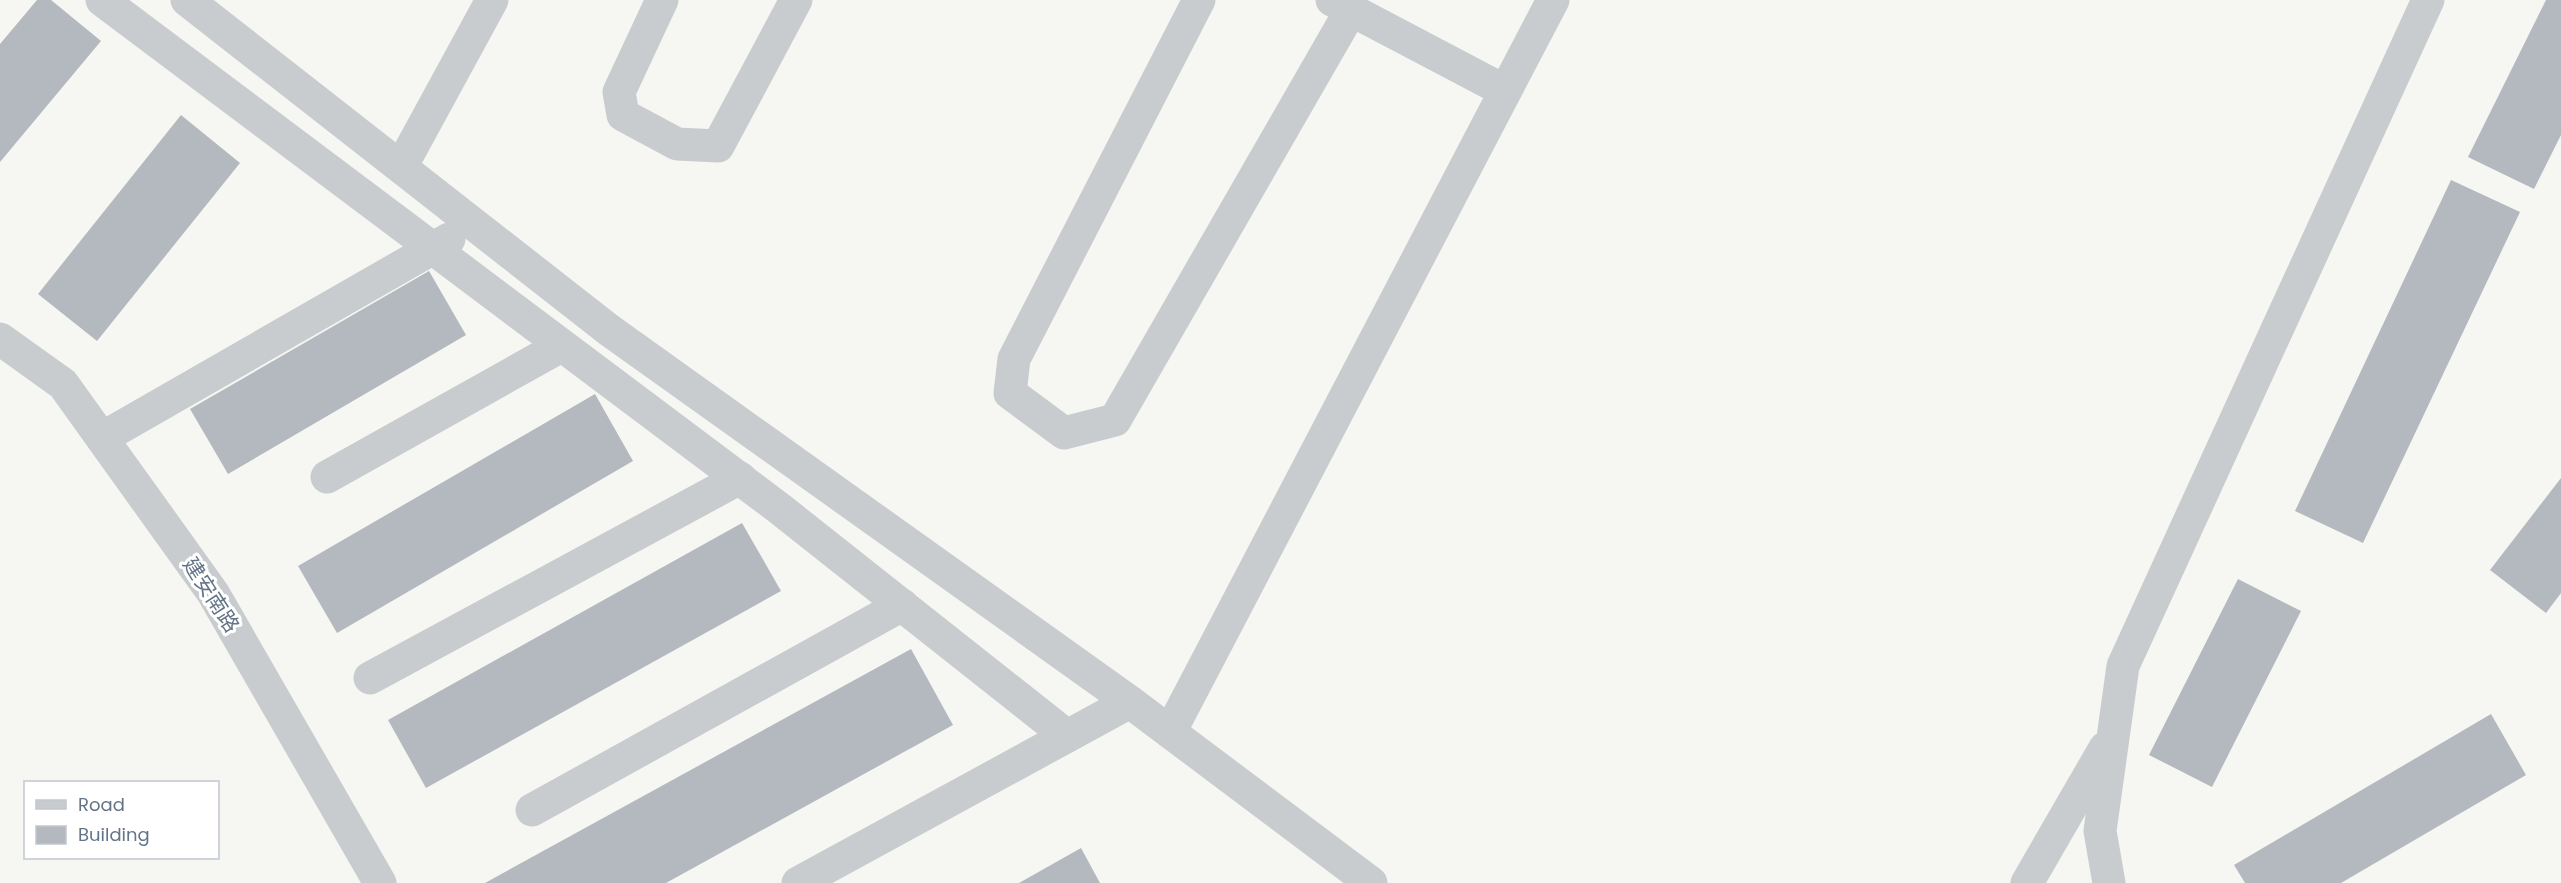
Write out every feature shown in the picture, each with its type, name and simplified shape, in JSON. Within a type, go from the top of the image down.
[{"type":"street","points":[[102,0],[740,478],[1068,736]]},
{"type":"street","points":[[187,0],[609,330],[1130,702],[1371,883]]},
{"type":"street","points":[[401,167],[492,0]]},
{"type":"street","points":[[662,0],[619,92],[623,115],[677,144],[718,146],[796,0]]},
{"type":"street","points":[[1199,0],[1014,359],[1010,393],[1064,433],[1115,420],[1342,5],[1505,92]]},
{"type":"street","points":[[1170,732],[1553,0]]},
{"type":"street","points":[[2109,883],[2100,831],[2123,666],[2428,0]]},
{"type":"street","points":[[102,438],[474,225]]},
{"type":"street","name":"建安南路","points":[[0,339],[63,384],[213,593],[380,883]]},
{"type":"street","points":[[327,477],[561,346]]},
{"type":"street","points":[[370,678],[740,478]]},
{"type":"street","points":[[532,810],[902,605]]},
{"type":"street","points":[[798,883],[1130,702]]},
{"type":"street","points":[[2027,883],[2114,733]]},
{"type":"building","points":[[37,0],[51,0],[101,41],[0,162],[0,44]]},
{"type":"building","points":[[2546,0],[2561,0],[2561,135],[2534,189],[2468,157]]},
{"type":"building","points":[[181,115],[240,163],[97,341],[38,294]]},
{"type":"building","points":[[2451,180],[2520,212],[2363,543],[2295,511]]},
{"type":"building","points":[[429,271],[466,335],[228,474],[190,409]]},
{"type":"building","points":[[595,394],[633,461],[337,633],[298,566]]},
{"type":"building","points":[[2561,478],[2561,593],[2546,613],[2490,570]]},
{"type":"building","points":[[742,523],[781,591],[426,788],[388,720]]},
{"type":"building","points":[[2238,579],[2301,611],[2212,787],[2149,755]]},
{"type":"building","points":[[911,649],[953,725],[666,883],[485,883]]},
{"type":"building","points":[[2491,714],[2526,775],[2341,883],[2245,883],[2234,865]]},
{"type":"building","points":[[1081,848],[1100,883],[1019,883]]}]
